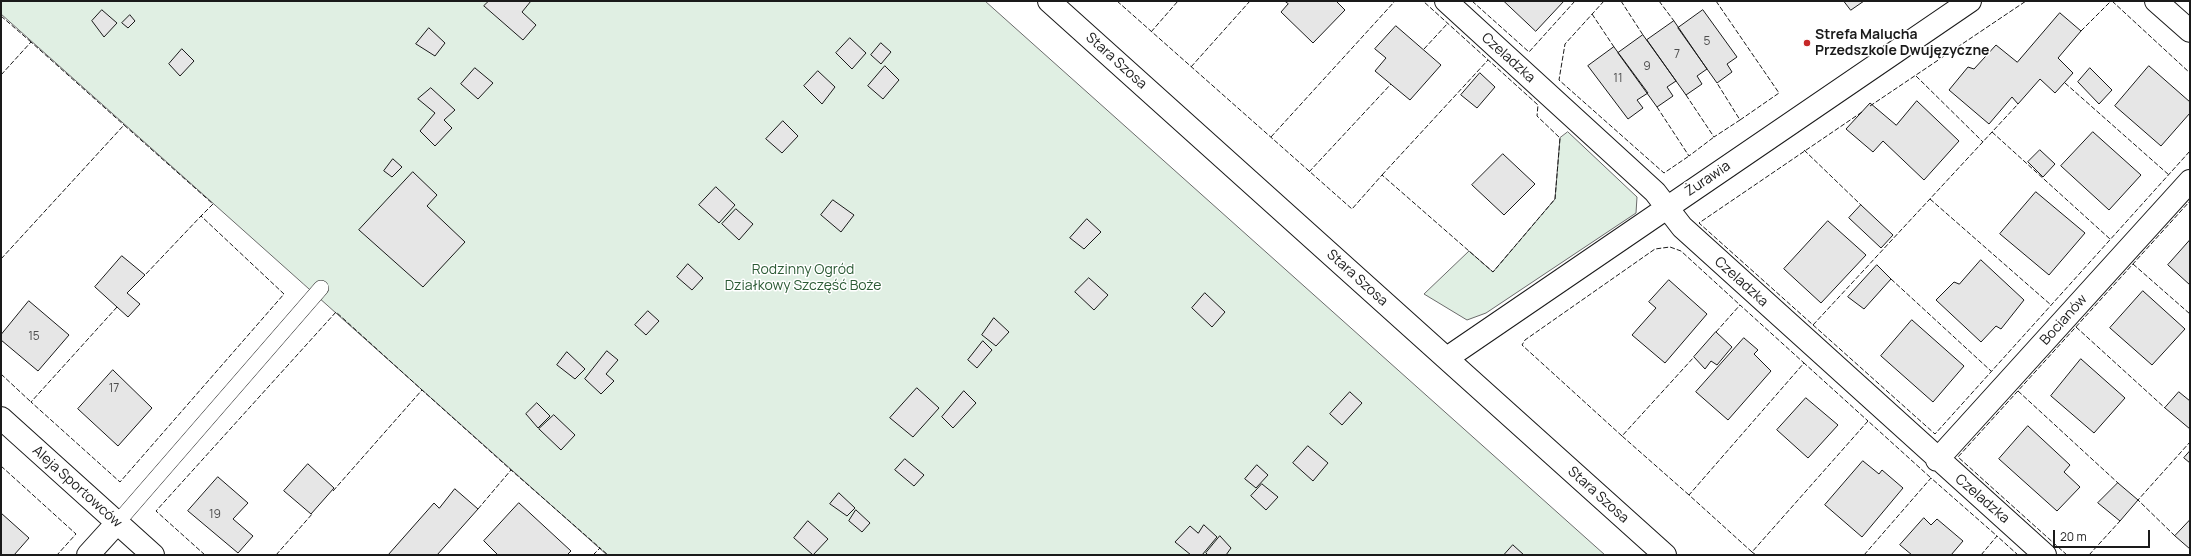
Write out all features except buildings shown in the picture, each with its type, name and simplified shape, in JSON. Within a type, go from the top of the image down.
[{"type":"street","name":"Stara Szosa","points":[[1049,1],[1665,555]]},
{"type":"street","name":"Czeladzka","points":[[1446,1],[1655,192],[1682,228],[1937,460],[2045,555]]},
{"type":"street","name":"Żurawia","points":[[1447,358],[1970,1]]},
{"type":"street","points":[[2156,1],[2190,31]]},
{"type":"street","name":"Bocianów","points":[[1937,460],[2190,181]]},
{"type":"street","name":"Aleja Sportowców","points":[[1,418],[153,555]]},
{"type":"street","points":[[88,555],[117,523]]},
{"type":"lane","points":[[117,523],[321,288]]},
{"type":"green space","name":"Rodzinny Ogród Działkowy Szczęść Boże","points":[[1,1],[985,1],[1605,555],[607,555],[1,14]]},
{"type":"green space","points":[[1568,132],[1637,197],[1636,213],[1486,313],[1467,320],[1424,294],[1469,251],[1493,272],[1555,199],[1560,138]]},
{"type":"fence","points":[[1117,1],[1352,209],[1382,175],[1493,272],[1555,199],[1560,138],[1537,116],[1538,105],[1423,1]]},
{"type":"fence","points":[[1151,32],[1178,1]]},
{"type":"fence","points":[[1191,67],[1250,1]]},
{"type":"fence","points":[[1271,137],[1395,1]]},
{"type":"fence","points":[[1472,1],[1529,52],[1575,1]]},
{"type":"fence","points":[[1604,1],[1565,44],[1559,80],[1664,173],[1689,156]]},
{"type":"fence","points":[[1621,1],[1643,35]]},
{"type":"fence","points":[[1659,1],[1674,21]]},
{"type":"fence","points":[[1716,1],[1779,93],[1740,120],[1717,83]]},
{"type":"fence","points":[[1870,106],[2026,1]]},
{"type":"fence","points":[[2081,31],[2111,1]]},
{"type":"fence","points":[[2112,1],[2190,73]]},
{"type":"fence","points":[[1592,14],[1614,47]]},
{"type":"fence","points":[[1,16],[31,42]]},
{"type":"fence","points":[[1424,49],[1448,23]]},
{"type":"fence","points":[[1,75],[31,42],[124,125]]},
{"type":"fence","points":[[1382,175],[1488,60]]},
{"type":"fence","points":[[1916,76],[1983,142]]},
{"type":"fence","points":[[2065,83],[2169,175]]},
{"type":"fence","points":[[1309,172],[1391,84]]},
{"type":"fence","points":[[1686,95],[1714,137],[1740,120]]},
{"type":"fence","points":[[1813,325],[2018,104]]},
{"type":"fence","points":[[1657,107],[1689,156],[1714,137]]},
{"type":"fence","points":[[1862,112],[1699,223],[1935,434],[2190,151]]},
{"type":"fence","points":[[1,259],[124,125],[213,204],[201,216]]},
{"type":"fence","points":[[1992,132],[2110,239]]},
{"type":"fence","points":[[1804,150],[1861,205]]},
{"type":"fence","points":[[1930,199],[2051,305]]},
{"type":"fence","points":[[2067,555],[1958,457],[2190,201]]},
{"type":"fence","points":[[117,307],[31,402],[120,482],[284,294],[201,216],[145,275]]},
{"type":"fence","points":[[1622,436],[1522,345],[1525,340],[1655,249],[1670,247],[1681,251],[1740,305]]},
{"type":"fence","points":[[2133,264],[2190,314]]},
{"type":"fence","points":[[1891,279],[1991,371]]},
{"type":"fence","points":[[1716,332],[1740,305],[1804,363]]},
{"type":"fence","points":[[205,555],[156,511],[336,312],[422,390]]},
{"type":"fence","points":[[2076,327],[2165,408]]},
{"type":"fence","points":[[1689,495],[1622,436],[1694,357]]},
{"type":"fence","points":[[1752,552],[1689,495],[1804,363],[1868,421]]},
{"type":"fence","points":[[1,374],[31,402]]},
{"type":"fence","points":[[333,491],[422,390],[511,470]]},
{"type":"fence","points":[[2018,391],[2118,483]]},
{"type":"fence","points":[[1756,555],[1752,552],[1868,421],[1931,478]]},
{"type":"fence","points":[[2175,536],[2138,500],[2190,442]]},
{"type":"fence","points":[[1,466],[76,534],[57,555]]},
{"type":"fence","points":[[478,509],[511,470],[600,548]]},
{"type":"fence","points":[[1864,555],[1931,478],[1997,536]]},
{"type":"fence","points":[[276,555],[313,513]]},
{"type":"fence","points":[[2089,555],[2120,521]]},
{"type":"fence","points":[[1981,555],[1997,536],[2018,555]]},
{"type":"fence","points":[[593,555],[600,548],[608,555]]},
{"type":"place","name":"Strefa Malucha Przedszkole Dwujęzyczne","points":[[1807,43]]}]
